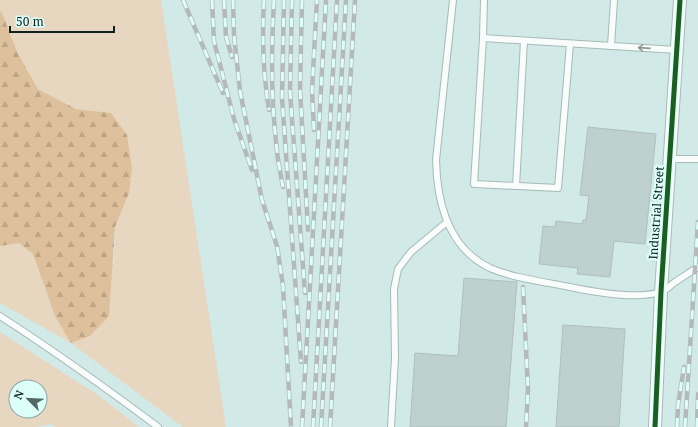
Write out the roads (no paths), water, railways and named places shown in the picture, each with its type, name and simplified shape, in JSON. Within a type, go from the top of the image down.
[{"type":"street","name":"Industrial Street","points":[[655,427],[661,292],[680,0]]},
{"type":"lane","points":[[453,0],[436,160],[436,181],[440,202],[447,222],[455,238],[463,248],[476,260],[491,268],[525,278],[596,292],[636,295],[661,292],[698,267]]},
{"type":"lane","points":[[484,0],[474,184],[558,188],[570,44]]},
{"type":"lane","points":[[611,46],[614,0]]},
{"type":"lane","points":[[483,38],[677,50]]},
{"type":"lane","points":[[516,186],[524,41]]},
{"type":"lane","points":[[670,159],[698,159]]},
{"type":"lane","points":[[391,427],[395,358],[394,289],[398,269],[411,252],[447,222]]},
{"type":"lane","points":[[0,316],[96,381],[158,427]]},
{"type":"railway","points":[[183,0],[223,93]]},
{"type":"railway","points":[[212,0],[214,41],[234,119],[252,170]]},
{"type":"railway","points":[[224,0],[226,37],[232,57]]},
{"type":"railway","points":[[233,0],[234,35],[240,91],[262,200],[277,246],[283,286],[291,427]]},
{"type":"railway","points":[[264,0],[263,28],[265,83],[269,110]]},
{"type":"railway","points":[[274,0],[272,38],[273,94],[277,156],[283,187]]},
{"type":"railway","points":[[284,0],[282,98],[301,362]]},
{"type":"railway","points":[[292,0],[290,92],[305,293]]},
{"type":"railway","points":[[302,0],[300,89],[308,230]]},
{"type":"railway","points":[[314,130],[312,90],[317,0]]},
{"type":"railway","points":[[302,427],[326,0]]},
{"type":"railway","points":[[313,427],[337,0]]},
{"type":"railway","points":[[321,427],[346,0]]},
{"type":"railway","points":[[330,427],[355,0]]},
{"type":"railway","points":[[685,427],[698,222]]},
{"type":"railway","points":[[523,287],[528,389],[526,427]]},
{"type":"railway","points":[[677,427],[678,405],[684,367]]},
{"type":"railway","points":[[697,427],[698,394]]}]
